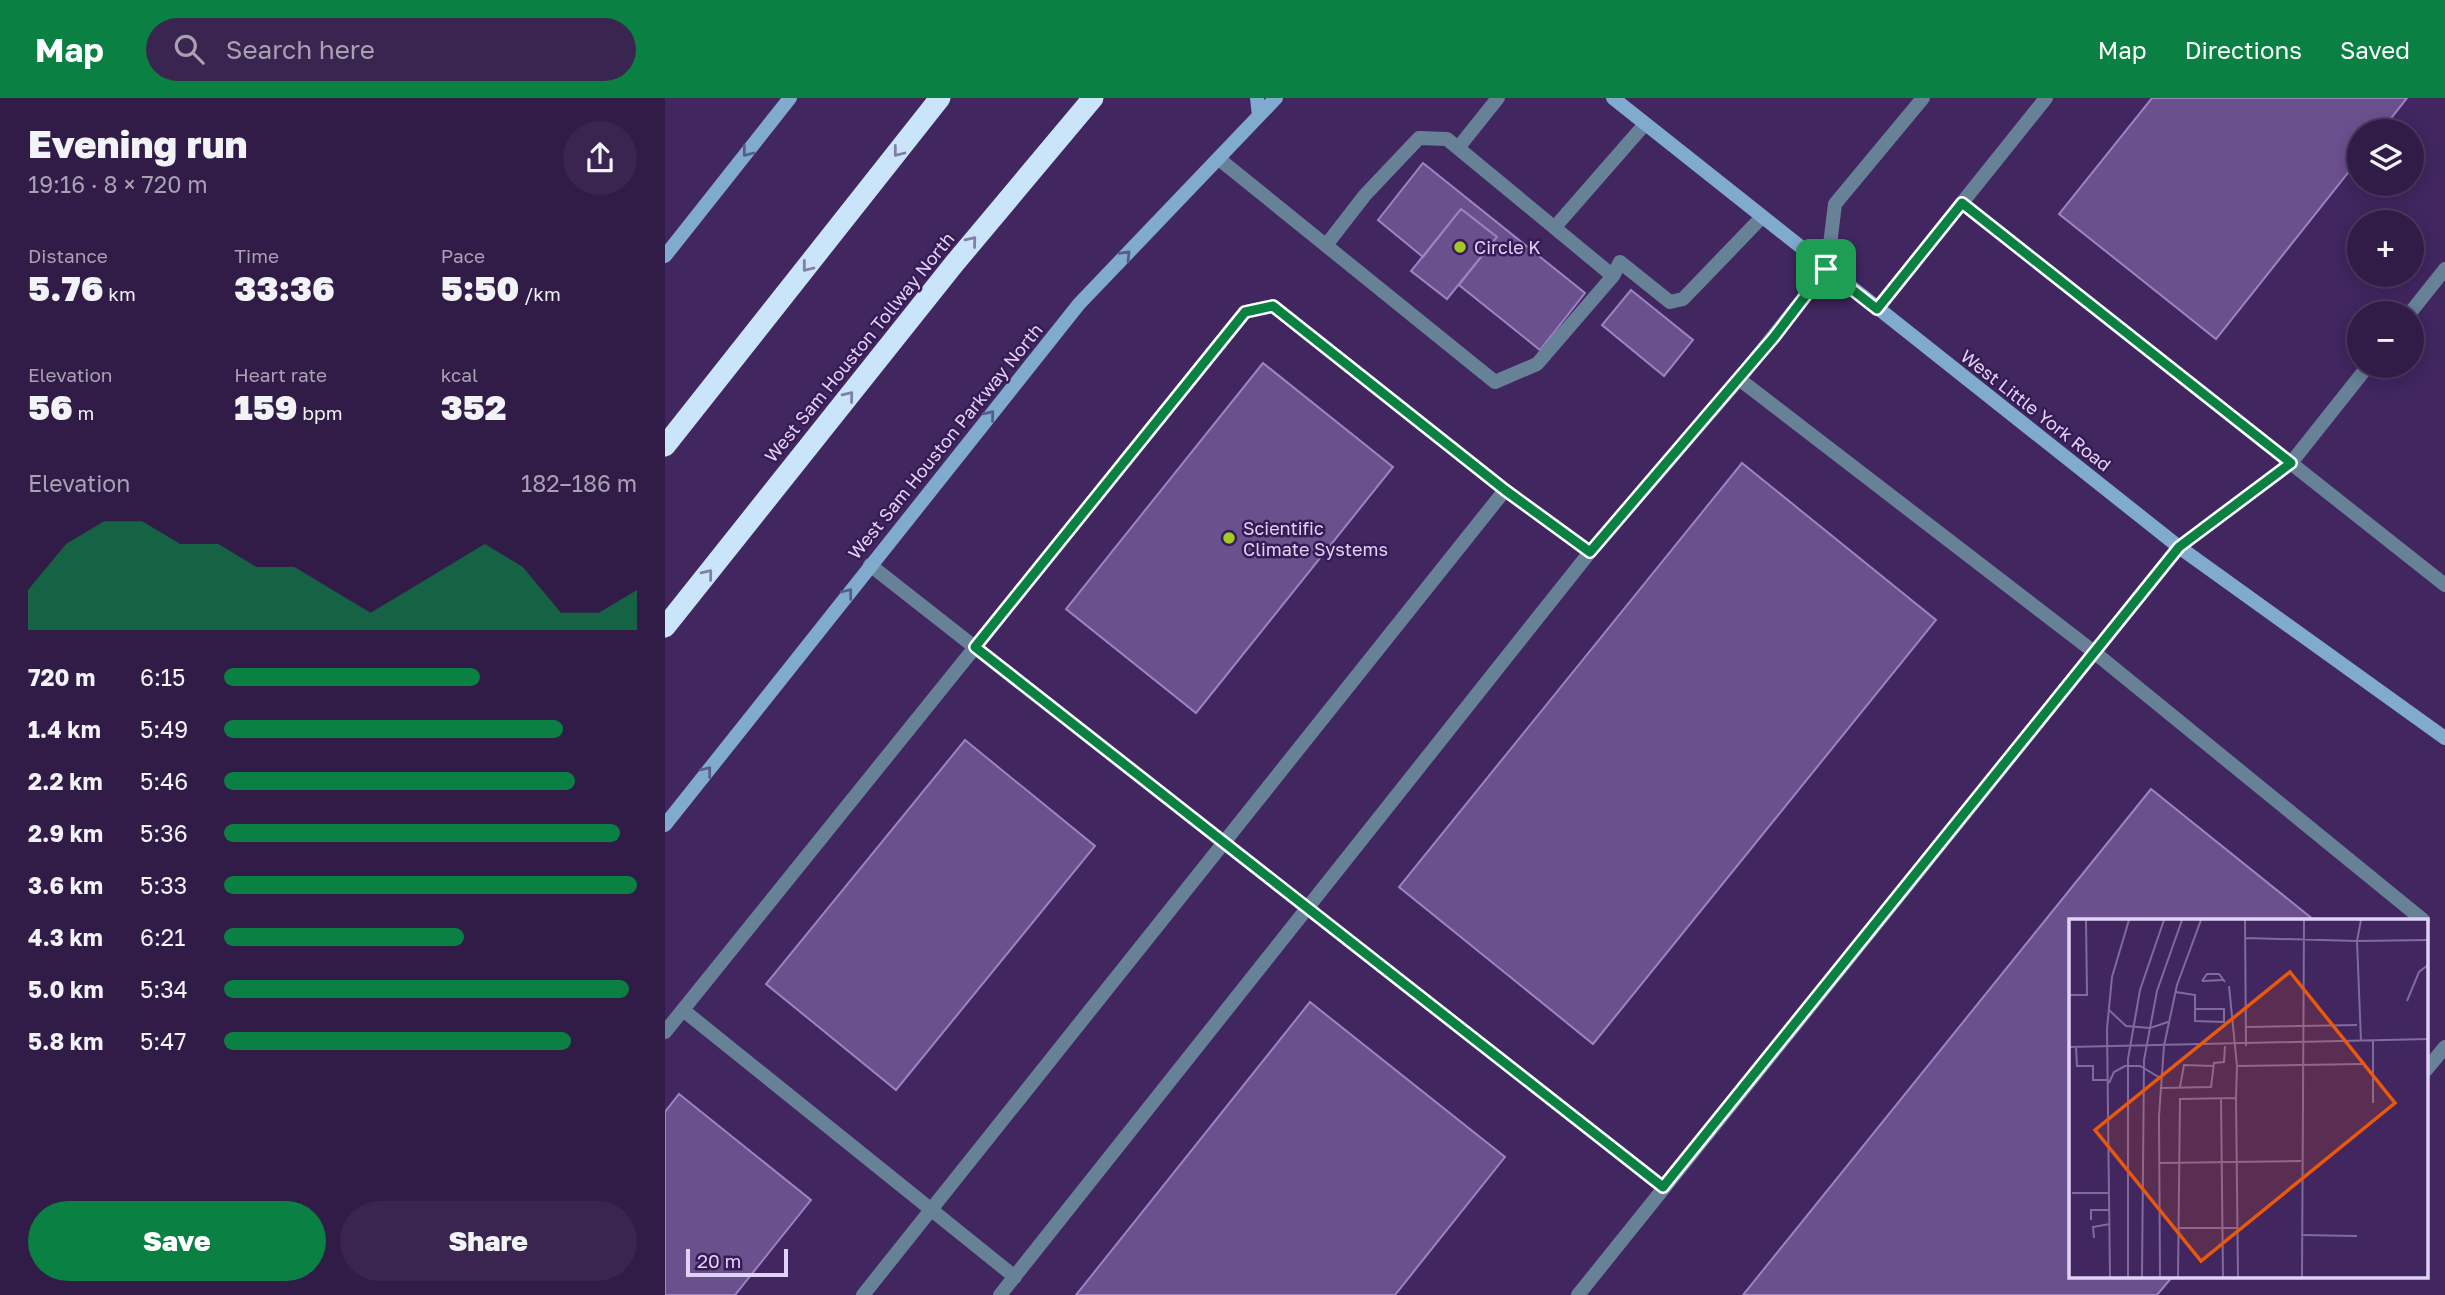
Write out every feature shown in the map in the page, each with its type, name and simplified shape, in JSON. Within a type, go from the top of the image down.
[{"type":"highway","points":[[665,446],[940,98]]},
{"type":"highway","name":"West Sam Houston Tollway North","points":[[665,627],[997,211],[1093,98]]},
{"type":"main road","points":[[665,256],[790,98]]},
{"type":"main road","points":[[1257,98],[1259,116]]},
{"type":"main road","name":"West Sam Houston Parkway North","points":[[665,825],[1079,304],[1276,98]]},
{"type":"main road","name":"West Little York Road","points":[[1613,98],[2179,547],[2445,738]]},
{"type":"lane","points":[[1458,148],[1499,98]]},
{"type":"lane","points":[[1000,1295],[1590,552],[1739,379],[1826,269],[1835,204],[1923,98]]},
{"type":"lane","points":[[1877,309],[2046,98]]},
{"type":"lane","points":[[1555,227],[1645,124]]},
{"type":"lane","points":[[1327,244],[1365,195],[1419,138],[1447,139],[1612,276]]},
{"type":"lane","points":[[1219,159],[1495,382],[1537,364],[1612,276],[1620,262],[1670,302],[1683,299],[1762,218]]},
{"type":"lane","points":[[1962,203],[2445,585]]},
{"type":"lane","points":[[2420,301],[2445,269]]},
{"type":"lane","points":[[665,1032],[1245,312],[1273,306],[1505,490],[1590,552]]},
{"type":"lane","points":[[1578,1295],[2179,547],[2291,463],[2358,378]]},
{"type":"lane","points":[[1739,379],[2094,652],[2421,919]]},
{"type":"lane","points":[[863,1295],[1505,490]]},
{"type":"lane","points":[[870,565],[1663,1187]]},
{"type":"lane","points":[[683,1010],[1015,1277]]},
{"type":"lane","points":[[2427,1069],[2445,1047]]},
{"type":"building","points":[[2152,98],[2407,98],[2390,119],[2347,119],[2347,174],[2216,339],[2059,214]]},
{"type":"building","points":[[1423,163],[1585,293],[1540,350],[1459,285],[1497,237],[1461,209],[1423,257],[1378,220]]},
{"type":"building","name":"Circle K","points":[[1461,209],[1497,237],[1447,299],[1411,271]]},
{"type":"building","points":[[1631,290],[1693,340],[1664,376],[1602,325]]},
{"type":"building","name":"Scientific Climate Systems","points":[[1263,363],[1393,467],[1196,713],[1066,609]]},
{"type":"building","points":[[1742,463],[1936,620],[1593,1044],[1399,887]]},
{"type":"building","points":[[965,740],[1095,846],[896,1090],[766,984]]},
{"type":"building","points":[[2151,789],[2313,919],[2069,919],[2069,1278],[2171,1278],[2157,1295],[1743,1295]]},
{"type":"building","points":[[1310,1002],[1505,1157],[1395,1295],[1076,1295]]},
{"type":"building","points":[[679,1094],[811,1200],[735,1295],[665,1295],[665,1112]]},
{"type":"place","name":"Circle K","points":[[1460,247]]},
{"type":"place","name":"Scientific Climate Systems","points":[[1229,538]]},
{"type":"route","points":[[1962,203],[2291,463],[2179,547],[1663,1187],[975,647],[1245,312],[1273,306],[1505,490],[1590,552],[1774,337],[1826,269],[1877,309],[1962,203]]}]
